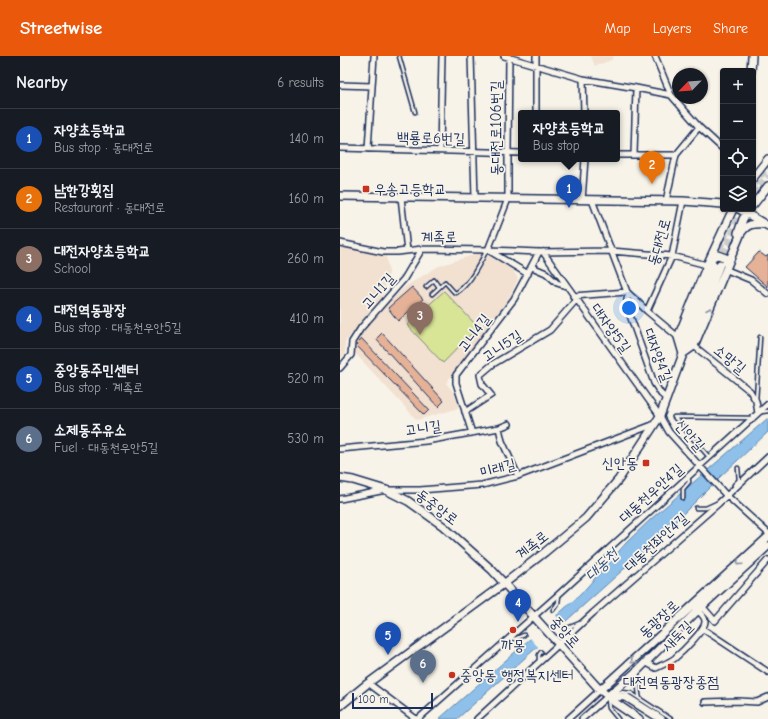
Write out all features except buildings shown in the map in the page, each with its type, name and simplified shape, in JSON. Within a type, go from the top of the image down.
[{"type":"main road","points":[[751,68],[752,56]]},
{"type":"main road","points":[[755,176],[768,159]]},
{"type":"main road","points":[[756,201],[768,186]]},
{"type":"main road","name":"동대전로","points":[[340,196],[683,201],[720,204]]},
{"type":"main road","points":[[732,212],[713,265],[678,337],[683,354],[694,346],[727,270],[732,249],[743,219],[748,212]]},
{"type":"main road","points":[[750,212],[766,225]]},
{"type":"main road","points":[[732,252],[746,225],[756,223],[766,225]]},
{"type":"main road","points":[[713,265],[714,256],[721,256],[726,258],[727,270]]},
{"type":"main road","name":"계족로","points":[[340,706],[368,683],[505,583],[586,518],[619,478],[660,416],[683,354],[691,339],[713,265]]},
{"type":"main road","name":"동중앙로","points":[[340,478],[353,480],[386,490],[408,501],[443,526],[505,583]]},
{"type":"main road","name":"동광장로","points":[[608,696],[637,671],[768,537]]},
{"type":"main road","name":"동광장로","points":[[600,690],[768,546]]},
{"type":"main road","name":"중앙로","points":[[505,583],[559,643],[586,676],[614,702],[633,717],[639,719]]},
{"type":"main road","points":[[608,696],[626,697],[661,719]]},
{"type":"street","points":[[368,149],[374,56]]},
{"type":"street","points":[[440,150],[442,56]]},
{"type":"street","points":[[471,56],[475,198]]},
{"type":"street","points":[[536,56],[536,110]]},
{"type":"street","points":[[655,56],[671,95],[699,127],[720,146]]},
{"type":"street","points":[[506,57],[583,79],[671,95]]},
{"type":"street","name":"동대전로106번길","points":[[506,57],[508,199]]},
{"type":"street","points":[[583,79],[584,110]]},
{"type":"street","points":[[340,85],[372,86]]},
{"type":"street","points":[[634,155],[636,88]]},
{"type":"street","points":[[620,155],[676,155],[699,127]]},
{"type":"street","name":"백룡로6번길","points":[[340,148],[518,153]]},
{"type":"street","name":"동대전로","points":[[666,201],[676,155]]},
{"type":"street","points":[[582,200],[586,162]]},
{"type":"street","points":[[401,197],[407,251]]},
{"type":"street","points":[[508,199],[488,250],[528,274]]},
{"type":"street","points":[[592,200],[628,293],[647,312],[678,337]]},
{"type":"street","name":"동대전로","points":[[647,312],[672,256],[683,201]]},
{"type":"street","name":"계족로","points":[[340,243],[383,252],[422,249],[541,252],[611,251],[672,256],[713,265]]},
{"type":"street","name":"고니1길","points":[[340,368],[350,355],[352,342],[361,328],[404,279],[422,249]]},
{"type":"street","name":"고니4길","points":[[472,433],[456,383],[456,376],[514,299],[541,252]]},
{"type":"street","name":"대자양5길","points":[[541,252],[660,416]]},
{"type":"street","points":[[532,267],[546,273],[557,283],[566,286]]},
{"type":"street","points":[[727,270],[751,280],[768,294]]},
{"type":"street","points":[[575,298],[628,293]]},
{"type":"street","name":"대자양4길","points":[[628,293],[628,307],[654,383],[658,390],[667,398]]},
{"type":"street","name":"고니5길","points":[[465,412],[491,395],[482,384],[480,376],[494,364],[550,330],[575,298]]},
{"type":"street","name":"소망길","points":[[694,346],[750,391],[756,401],[758,413]]},
{"type":"street","name":"대동천우안4길","points":[[417,719],[508,638],[534,617],[688,476],[701,467],[709,457],[768,404]]},
{"type":"street","name":"신안길","points":[[660,416],[668,432],[726,494]]},
{"type":"street","name":"고니길","points":[[340,449],[426,441],[499,428],[509,424]]},
{"type":"street","name":"미래길","points":[[340,499],[386,490],[461,488],[482,485],[518,476],[655,424]]},
{"type":"street","points":[[499,428],[502,441],[518,476]]},
{"type":"street","name":"대동천좌안4길","points":[[476,719],[768,457]]},
{"type":"street","points":[[726,494],[768,533]]},
{"type":"street","points":[[697,608],[715,621],[768,560]]},
{"type":"street","name":"새둑길","points":[[645,662],[656,668],[675,658],[703,629],[705,618],[697,608]]},
{"type":"street","points":[[703,629],[768,672]]},
{"type":"street","points":[[368,683],[417,719]]},
{"type":"street","name":"동광장로","points":[[568,719],[600,690]]},
{"type":"street","name":"동광장로","points":[[582,719],[608,696]]},
{"type":"street","points":[[705,702],[757,702],[768,697]]},
{"type":"lane","points":[[398,56],[415,112]]},
{"type":"lane","points":[[432,294],[445,282],[454,292],[456,293],[459,291],[470,281],[488,250]]},
{"type":"lane","points":[[426,287],[434,280],[439,287]]},
{"type":"lane","points":[[756,401],[760,337]]},
{"type":"lane","points":[[758,413],[768,411]]},
{"type":"lane","points":[[709,457],[674,417],[752,418]]},
{"type":"lane","points":[[726,494],[739,480],[738,468]]},
{"type":"lane","points":[[683,498],[683,489],[689,482],[688,476]]},
{"type":"lane","points":[[696,508],[706,508],[719,502]]},
{"type":"lane","points":[[553,610],[558,603],[559,594]]},
{"type":"lane","points":[[568,628],[579,623],[583,623]]},
{"type":"lane","points":[[508,638],[515,639],[524,635]]},
{"type":"lane","points":[[539,664],[538,660],[541,652]]},
{"type":"lane","points":[[637,671],[640,699]]},
{"type":"lane","points":[[618,719],[609,708],[608,696],[620,692],[631,693],[671,719]]},
{"type":"shaded area","points":[[591,56],[614,56],[611,60],[595,66]]},
{"type":"shaded area","points":[[340,246],[386,256],[389,273],[383,295],[345,342],[345,354],[340,360]]},
{"type":"shaded area","points":[[479,253],[491,257],[513,270],[518,279],[510,296],[446,383],[454,393],[459,408],[417,420],[354,352],[354,342],[374,315],[406,286],[439,266]]},
{"type":"green space","points":[[444,291],[478,327],[443,363],[407,325]]},
{"type":"water","points":[[768,418],[768,432],[664,533],[457,719],[439,719],[580,595],[627,542],[651,519]]},
{"type":"pier","points":[[555,614],[564,625],[539,648],[529,637]]},
{"type":"tunnel","points":[[756,180],[768,166]]},
{"type":"tunnel","points":[[756,190],[768,175]]},
{"type":"tunnel","points":[[720,264],[741,212]]},
{"type":"tunnel","points":[[715,259],[728,228]]},
{"type":"place","name":"남한강횟집","points":[[652,184]]},
{"type":"place","name":"우송고등학교","points":[[366,189]]},
{"type":"place","name":"자양초등학교","points":[[569,208]]},
{"type":"place","name":"대전자양초등학교","points":[[420,335]]},
{"type":"place","name":"신안동","points":[[646,463]]},
{"type":"place","name":"대전역동광장","points":[[518,622]]},
{"type":"place","name":"까몽","points":[[513,630]]},
{"type":"place","name":"중앙동주민센터","points":[[388,655]]},
{"type":"place","name":"대전역동광장종점","points":[[671,667]]},
{"type":"place","name":"중앙동 행정복지센터","points":[[452,675]]},
{"type":"place","name":"소제동주유소","points":[[423,683]]},
{"type":"water label","name":"대동천","points":[[601,564]]}]
